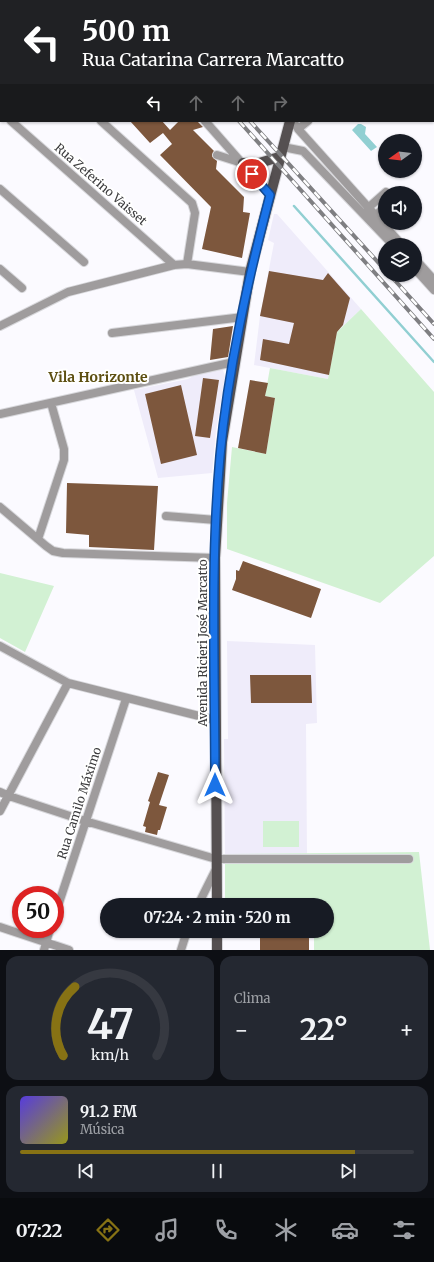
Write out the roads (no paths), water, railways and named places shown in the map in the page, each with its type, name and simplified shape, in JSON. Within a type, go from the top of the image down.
[{"type":"main road","name":"Avenida Ricieri José Marcatto","points":[[283,147],[282,133],[285,122]]},
{"type":"main road","name":"Avenida Ricieri José Marcatto","points":[[217,898],[215,558],[216,520],[222,442],[250,272],[279,157],[292,122]]},
{"type":"main road","points":[[243,163],[256,164],[279,157]]},
{"type":"main road","points":[[217,938],[217,950]]},
{"type":"street","name":"Rua Zeferino Vaisset","points":[[13,122],[174,265]]},
{"type":"street","points":[[102,122],[192,203],[195,213],[187,264]]},
{"type":"street","points":[[206,122],[270,195]]},
{"type":"street","points":[[293,122],[376,216],[390,238]]},
{"type":"street","points":[[298,129],[307,122]]},
{"type":"street","points":[[283,147],[304,150],[392,238]]},
{"type":"street","points":[[217,155],[243,163]]},
{"type":"street","points":[[0,190],[84,262]]},
{"type":"street","points":[[368,208],[378,199]]},
{"type":"street","points":[[0,326],[68,292],[174,265],[187,264],[250,272]]},
{"type":"street","points":[[422,267],[434,280]]},
{"type":"street","points":[[0,268],[22,288]]},
{"type":"street","points":[[422,277],[434,290]]},
{"type":"street","points":[[112,333],[242,317]]},
{"type":"street","points":[[0,414],[234,362]]},
{"type":"street","points":[[38,539],[64,460],[64,449],[51,403]]},
{"type":"street","points":[[0,507],[53,551],[63,553],[215,558]]},
{"type":"street","points":[[166,516],[216,520]]},
{"type":"street","points":[[0,646],[68,683],[126,699],[215,720]]},
{"type":"street","points":[[0,811],[68,683]]},
{"type":"street","name":"Rua Camilo Máximo","points":[[64,887],[126,699]]},
{"type":"street","points":[[0,792],[216,864],[409,859]]},
{"type":"street","points":[[201,898],[216,864]]},
{"type":"street","points":[[0,927],[45,946],[69,950]]},
{"type":"street","points":[[181,950],[185,938]]},
{"type":"water","points":[[358,124],[366,127],[365,134],[377,147],[371,151],[352,130]]},
{"type":"waterway","points":[[294,206],[434,362]]},
{"type":"railway","points":[[240,122],[434,339]]},
{"type":"railway","points":[[251,122],[378,262]]},
{"type":"railway","points":[[396,282],[434,324]]},
{"type":"district","name":"Vila Horizonte","points":[[98,377]]}]
